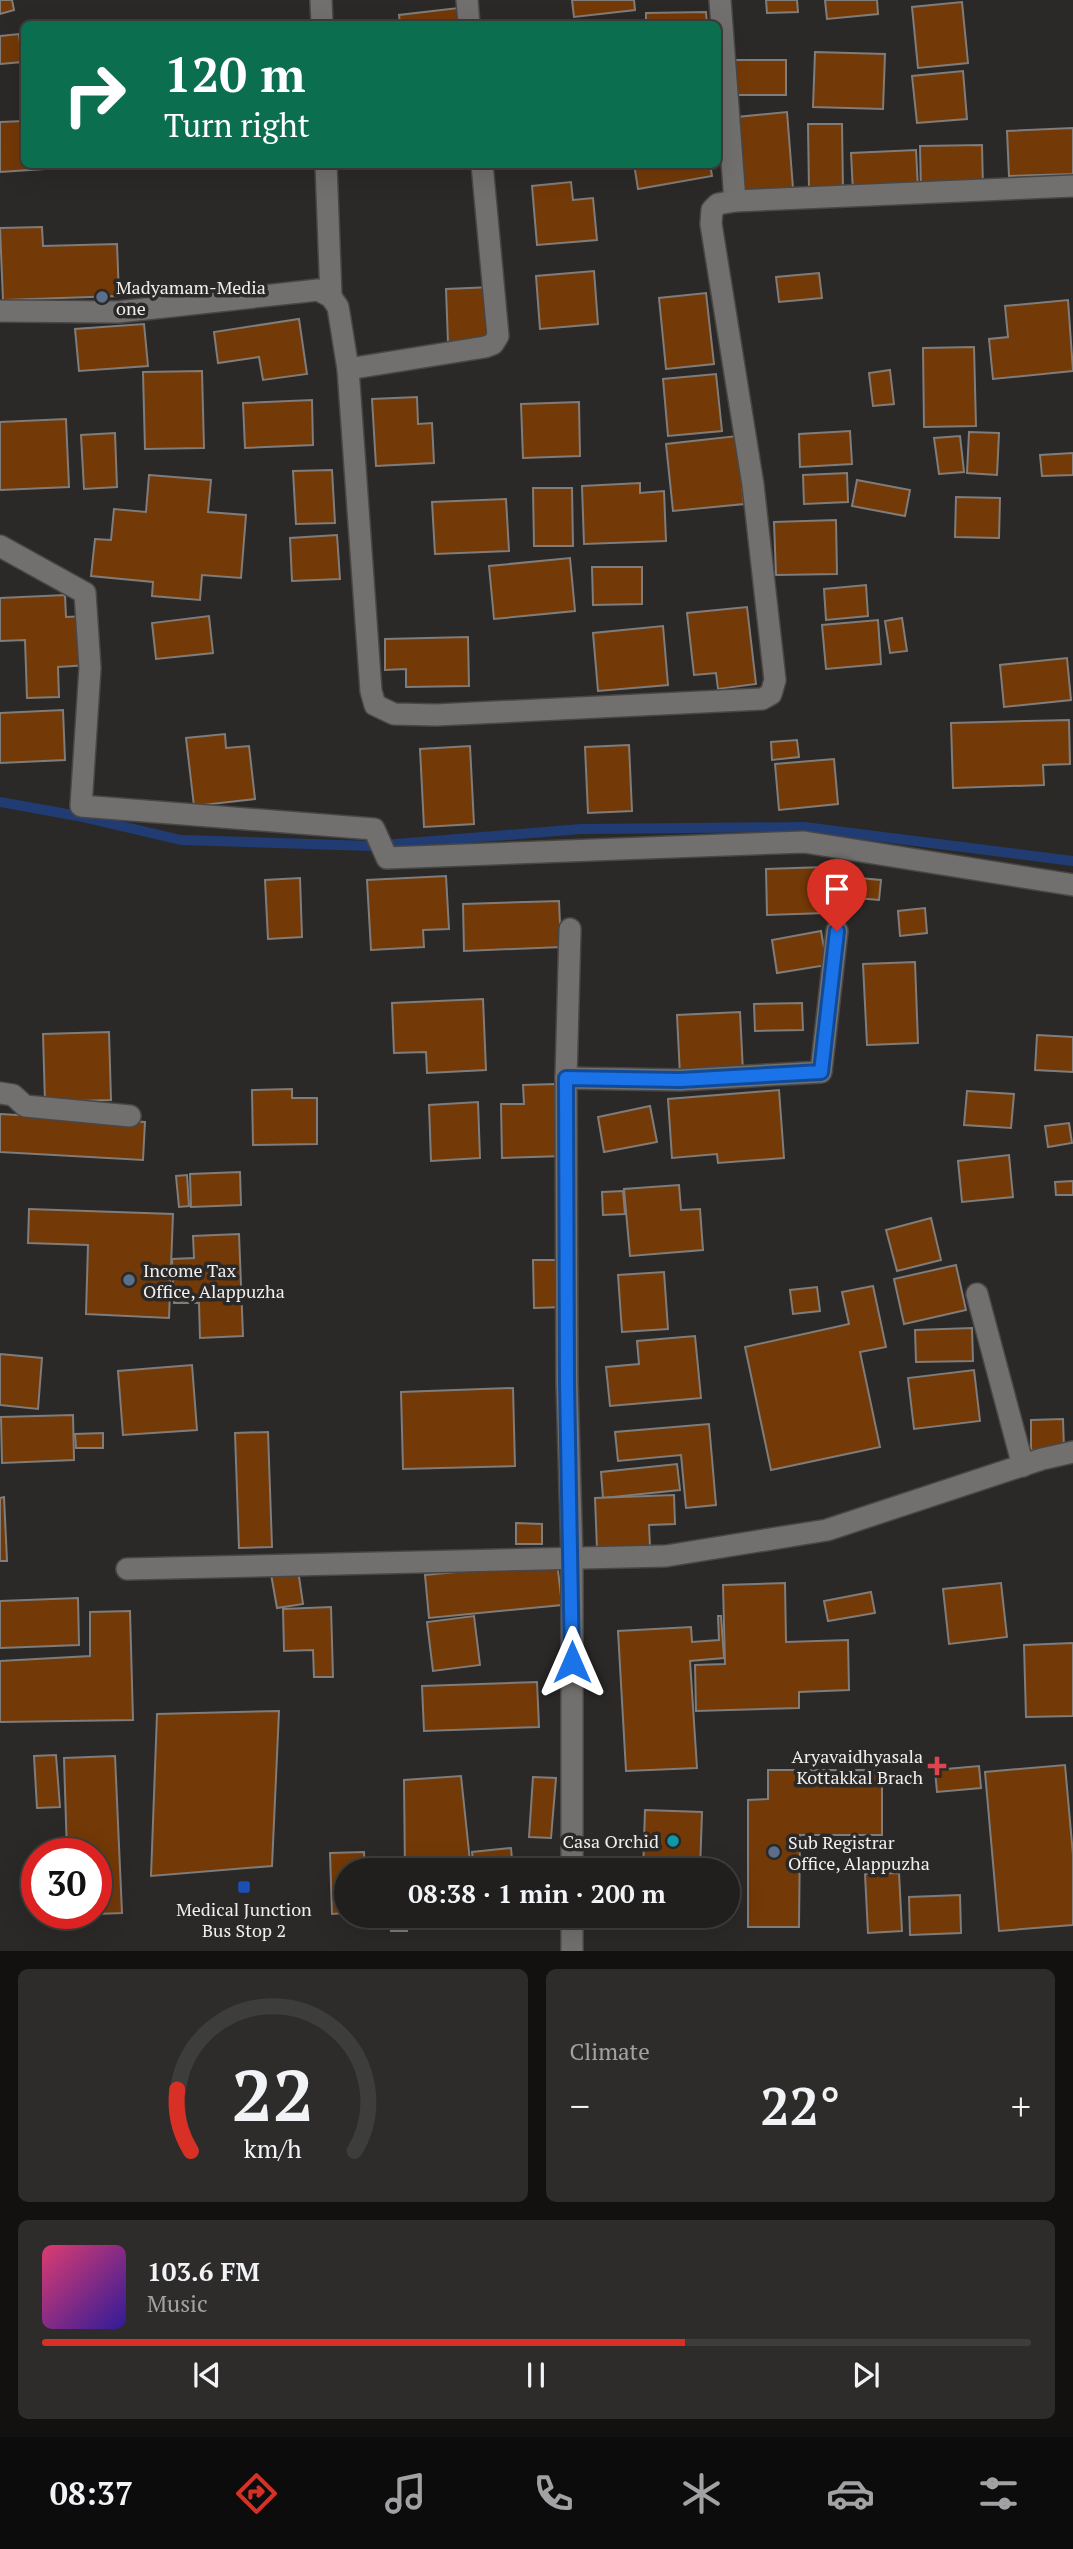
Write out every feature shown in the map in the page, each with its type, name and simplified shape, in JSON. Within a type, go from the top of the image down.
[{"type":"street","points":[[321,0],[321,21]]},
{"type":"street","points":[[467,0],[469,21]]},
{"type":"street","points":[[720,0],[735,201]]},
{"type":"street","points":[[327,168],[331,298]]},
{"type":"street","points":[[348,369],[493,344],[498,336],[482,168]]},
{"type":"street","points":[[0,311],[118,312],[318,290],[331,298],[338,307],[348,369],[371,691],[376,705],[394,714],[436,715],[762,699],[771,694],[775,680],[753,485],[711,224],[712,210],[718,204],[735,201],[1073,186]]},
{"type":"street","points":[[0,546],[85,593],[90,668],[81,806],[374,829],[387,858],[804,842],[1073,885]]},
{"type":"street","points":[[570,929],[566,1078],[567,1383],[572,1558],[572,1858]]},
{"type":"street","points":[[566,1078],[680,1080],[821,1072],[837,931]]},
{"type":"street","points":[[0,1093],[13,1095],[25,1106],[130,1116]]},
{"type":"street","points":[[977,1294],[1023,1466]]},
{"type":"street","points":[[127,1570],[666,1556],[827,1530],[1073,1452]]},
{"type":"street","points":[[572,1928],[572,1951]]},
{"type":"building","points":[[0,0],[12,0],[14,10],[0,14]]},
{"type":"building","points":[[572,0],[634,0],[635,10],[574,17]]},
{"type":"building","points":[[766,0],[797,0],[798,12],[767,13]]},
{"type":"building","points":[[825,0],[877,0],[878,14],[827,19]]},
{"type":"building","points":[[962,2],[968,63],[918,68],[912,7]]},
{"type":"building","points":[[458,8],[460,21],[400,21],[399,15]]},
{"type":"building","points":[[706,12],[707,21],[646,21],[646,13]]},
{"type":"building","points":[[19,34],[21,62],[0,64],[0,36]]},
{"type":"building","points":[[815,52],[885,54],[883,109],[813,107]]},
{"type":"building","points":[[734,60],[786,60],[786,95],[735,95]]},
{"type":"building","points":[[963,71],[967,119],[917,123],[912,76]]},
{"type":"building","points":[[787,112],[793,188],[743,193],[737,117]]},
{"type":"building","points":[[21,121],[21,168],[59,168],[0,172],[0,122]]},
{"type":"building","points":[[808,124],[842,124],[843,190],[809,190]]},
{"type":"building","points":[[1073,128],[1073,174],[1009,176],[1007,131]]},
{"type":"building","points":[[982,145],[983,188],[921,190],[920,146]]},
{"type":"building","points":[[916,150],[918,189],[853,192],[851,153]]},
{"type":"building","points":[[635,168],[711,168],[712,176],[638,189]]},
{"type":"building","points":[[571,182],[573,200],[593,198],[597,240],[537,245],[532,186]]},
{"type":"building","points":[[42,227],[43,246],[117,244],[119,296],[3,300],[0,228]]},
{"type":"building","points":[[594,271],[598,324],[540,329],[536,276]]},
{"type":"building","points":[[819,273],[822,298],[779,302],[776,277]]},
{"type":"building","points":[[492,287],[494,341],[448,343],[446,289]]},
{"type":"building","points":[[706,293],[714,364],[666,369],[659,298]]},
{"type":"building","points":[[1068,300],[1073,371],[993,379],[989,339],[1008,337],[1005,306]]},
{"type":"building","points":[[299,319],[307,374],[263,380],[259,357],[218,363],[214,332]]},
{"type":"building","points":[[144,324],[148,366],[79,371],[75,329]]},
{"type":"building","points":[[974,347],[976,426],[924,427],[923,348]]},
{"type":"building","points":[[890,370],[894,404],[873,406],[869,373]]},
{"type":"building","points":[[202,371],[204,448],[145,449],[143,372]]},
{"type":"building","points":[[716,374],[722,431],[668,436],[663,379]]},
{"type":"building","points":[[417,397],[418,424],[432,423],[434,463],[376,466],[372,399]]},
{"type":"building","points":[[312,400],[313,445],[245,448],[243,403]]},
{"type":"building","points":[[579,402],[580,456],[523,458],[521,404]]},
{"type":"building","points":[[66,419],[69,487],[0,490],[0,422]]},
{"type":"building","points":[[850,431],[852,464],[800,467],[799,434]]},
{"type":"building","points":[[969,432],[999,433],[997,475],[967,473]]},
{"type":"building","points":[[115,433],[117,487],[84,489],[81,435]]},
{"type":"building","points":[[737,436],[744,504],[673,511],[666,444]]},
{"type":"building","points":[[960,436],[964,472],[939,474],[934,438]]},
{"type":"building","points":[[1073,453],[1073,475],[1042,476],[1040,455]]},
{"type":"building","points":[[332,470],[335,523],[296,524],[293,471]]},
{"type":"building","points":[[847,473],[848,502],[804,504],[803,475]]},
{"type":"building","points":[[149,475],[211,480],[208,512],[246,515],[241,578],[202,575],[200,600],[152,596],[153,582],[91,576],[95,539],[111,540],[114,509],[146,512]]},
{"type":"building","points":[[857,480],[910,490],[905,516],[852,506]]},
{"type":"building","points":[[640,483],[640,493],[664,491],[666,541],[584,544],[582,486]]},
{"type":"building","points":[[533,488],[572,488],[573,546],[534,546]]},
{"type":"building","points":[[956,497],[1000,498],[999,538],[955,537]]},
{"type":"building","points":[[506,499],[509,551],[435,554],[432,502]]},
{"type":"building","points":[[836,520],[837,574],[776,575],[774,522]]},
{"type":"building","points":[[337,535],[340,579],[292,581],[290,538]]},
{"type":"building","points":[[570,558],[575,611],[494,619],[489,566]]},
{"type":"building","points":[[592,567],[642,567],[642,604],[593,605]]},
{"type":"building","points":[[866,585],[868,616],[826,620],[824,589]]},
{"type":"building","points":[[65,595],[66,617],[86,616],[88,665],[58,667],[59,697],[27,698],[25,640],[0,641],[0,598]]},
{"type":"building","points":[[747,607],[756,684],[718,689],[716,673],[694,675],[687,613]]},
{"type":"building","points":[[209,616],[213,653],[156,659],[152,623]]},
{"type":"building","points":[[902,618],[907,651],[890,653],[885,621]]},
{"type":"building","points":[[878,620],[881,664],[826,669],[822,625]]},
{"type":"building","points":[[663,626],[668,685],[598,691],[593,633]]},
{"type":"building","points":[[468,637],[469,686],[406,687],[406,669],[385,670],[385,639]]},
{"type":"building","points":[[1067,658],[1071,700],[1004,707],[1000,665]]},
{"type":"building","points":[[63,710],[65,760],[0,763],[0,713]]},
{"type":"building","points":[[1069,720],[1070,764],[1043,765],[1044,785],[953,788],[951,723]]},
{"type":"building","points":[[225,734],[226,748],[249,746],[255,799],[194,806],[186,738]]},
{"type":"building","points":[[797,740],[799,757],[772,760],[771,742]]},
{"type":"building","points":[[629,745],[632,811],[588,813],[585,747]]},
{"type":"building","points":[[470,746],[474,824],[424,827],[420,749]]},
{"type":"building","points":[[834,759],[838,804],[779,810],[775,764]]},
{"type":"building","points":[[854,866],[855,912],[767,915],[766,869]]},
{"type":"building","points":[[446,876],[449,929],[423,930],[424,947],[371,950],[367,880]]},
{"type":"building","points":[[300,878],[302,937],[268,939],[265,880]]},
{"type":"building","points":[[859,878],[881,880],[879,900],[857,898]]},
{"type":"building","points":[[559,901],[561,947],[464,951],[463,904]]},
{"type":"building","points":[[925,908],[927,933],[900,936],[898,911]]},
{"type":"building","points":[[821,931],[827,965],[777,973],[772,940]]},
{"type":"building","points":[[915,962],[918,1043],[867,1045],[863,964]]},
{"type":"building","points":[[483,999],[486,1070],[427,1073],[426,1052],[394,1053],[392,1003]]},
{"type":"building","points":[[802,1003],[803,1030],[755,1031],[754,1004]]},
{"type":"building","points":[[740,1012],[743,1072],[680,1075],[677,1015]]},
{"type":"building","points":[[109,1032],[111,1100],[45,1102],[43,1034]]},
{"type":"building","points":[[1037,1035],[1073,1037],[1073,1072],[1035,1070]]},
{"type":"building","points":[[555,1084],[556,1129],[563,1156],[502,1158],[501,1104],[524,1104],[523,1085]]},
{"type":"building","points":[[292,1089],[292,1098],[317,1098],[317,1144],[253,1145],[252,1090]]},
{"type":"building","points":[[779,1090],[784,1158],[718,1163],[717,1154],[672,1158],[668,1099]]},
{"type":"building","points":[[967,1091],[1014,1094],[1011,1128],[964,1125]]},
{"type":"building","points":[[478,1102],[480,1158],[431,1161],[429,1105]]},
{"type":"building","points":[[650,1106],[657,1142],[604,1152],[598,1117]]},
{"type":"building","points":[[0,1114],[145,1122],[143,1160],[0,1152]]},
{"type":"building","points":[[1069,1123],[1072,1143],[1048,1147],[1045,1126]]},
{"type":"building","points":[[1009,1155],[1013,1197],[962,1202],[958,1161]]},
{"type":"building","points":[[240,1172],[241,1205],[191,1207],[190,1174]]},
{"type":"building","points":[[187,1175],[189,1206],[179,1207],[176,1176]]},
{"type":"building","points":[[1073,1181],[1073,1195],[1056,1195],[1055,1182]]},
{"type":"building","points":[[679,1185],[681,1210],[700,1209],[703,1250],[630,1256],[624,1189]]},
{"type":"building","points":[[623,1191],[625,1214],[603,1215],[602,1192]]},
{"type":"building","name":"Income Tax Office, Alappuzha","points":[[29,1209],[173,1214],[169,1318],[86,1314],[88,1245],[28,1243]]},
{"type":"building","points":[[931,1218],[941,1260],[897,1271],[886,1230]]},
{"type":"building","points":[[239,1234],[243,1336],[200,1338],[199,1303],[174,1303],[172,1259],[194,1258],[193,1236]]},
{"type":"building","points":[[533,1260],[565,1260],[566,1307],[534,1308]]},
{"type":"building","points":[[956,1265],[966,1310],[904,1324],[894,1279]]},
{"type":"building","points":[[664,1272],[668,1329],[622,1332],[618,1275]]},
{"type":"building","points":[[873,1286],[886,1347],[860,1352],[880,1447],[771,1470],[745,1347],[849,1324],[842,1292]]},
{"type":"building","points":[[817,1287],[820,1311],[793,1314],[790,1290]]},
{"type":"building","points":[[972,1328],[973,1361],[916,1362],[915,1330]]},
{"type":"building","points":[[695,1336],[701,1398],[610,1406],[606,1367],[639,1364],[637,1341]]},
{"type":"building","points":[[0,1354],[42,1358],[38,1409],[0,1405]]},
{"type":"building","points":[[192,1365],[197,1430],[123,1435],[118,1371]]},
{"type":"building","points":[[974,1370],[980,1421],[914,1429],[908,1378]]},
{"type":"building","points":[[513,1388],[515,1466],[403,1469],[401,1392]]},
{"type":"building","points":[[73,1415],[74,1460],[2,1463],[1,1417]]},
{"type":"building","points":[[1063,1419],[1064,1449],[1031,1450],[1031,1420]]},
{"type":"building","points":[[709,1424],[716,1505],[686,1508],[681,1455],[618,1461],[615,1432]]},
{"type":"building","points":[[268,1432],[272,1547],[239,1548],[235,1433]]},
{"type":"building","points":[[103,1433],[103,1448],[76,1448],[75,1434]]},
{"type":"building","points":[[677,1464],[680,1490],[603,1498],[601,1472]]},
{"type":"building","points":[[674,1495],[675,1524],[649,1525],[650,1547],[597,1549],[595,1498]]},
{"type":"building","points":[[4,1497],[7,1561],[0,1561],[0,1498]]},
{"type":"building","points":[[516,1523],[542,1524],[542,1544],[516,1544]]},
{"type":"building","points":[[557,1562],[562,1605],[429,1618],[425,1575]]},
{"type":"building","points":[[298,1570],[303,1604],[277,1608],[271,1574]]},
{"type":"building","points":[[785,1583],[786,1642],[848,1640],[849,1690],[799,1692],[799,1708],[696,1711],[695,1665],[725,1664],[723,1585]]},
{"type":"building","points":[[1001,1583],[1007,1637],[949,1644],[943,1589]]},
{"type":"building","points":[[871,1592],[875,1613],[828,1621],[824,1601]]},
{"type":"building","points":[[78,1598],[79,1645],[0,1648],[0,1601]]},
{"type":"building","points":[[331,1607],[333,1677],[314,1677],[313,1650],[284,1651],[283,1609]]},
{"type":"building","points":[[130,1611],[133,1720],[0,1722],[0,1661],[90,1656],[90,1612]]},
{"type":"building","points":[[474,1616],[480,1665],[433,1671],[427,1622]]},
{"type":"building","points":[[718,1616],[721,1616],[724,1658],[690,1661],[697,1768],[626,1771],[618,1631],[691,1627],[692,1642],[719,1640]]},
{"type":"building","points":[[1073,1643],[1073,1716],[1026,1717],[1024,1645]]},
{"type":"building","points":[[537,1682],[539,1727],[424,1731],[422,1686]]},
{"type":"building","points":[[279,1711],[272,1866],[151,1876],[157,1714]]},
{"type":"building","points":[[56,1755],[60,1807],[37,1808],[34,1756]]},
{"type":"building","points":[[115,1756],[122,1913],[112,1913],[112,1838],[67,1838],[64,1758]]},
{"type":"building","points":[[1065,1765],[1073,1855],[1073,1925],[999,1931],[985,1772]]},
{"type":"building","points":[[979,1766],[981,1788],[937,1792],[935,1770]]},
{"type":"building","name":"Sub Registrar Office, Alappuzha","points":[[768,1770],[882,1770],[882,1835],[800,1835],[799,1927],[748,1927],[748,1800],[768,1799]]},
{"type":"building","points":[[461,1776],[470,1858],[405,1858],[404,1780]]},
{"type":"building","points":[[533,1777],[556,1778],[551,1838],[529,1837]]},
{"type":"building","name":"Casa Orchid","points":[[645,1810],[702,1812],[700,1858],[643,1858]]},
{"type":"building","points":[[511,1848],[512,1858],[473,1858],[472,1852]]},
{"type":"building","points":[[364,1852],[364,1858],[334,1858],[332,1914],[330,1853]]},
{"type":"building","points":[[899,1873],[902,1931],[868,1933],[865,1874]]},
{"type":"building","points":[[960,1895],[961,1933],[910,1935],[909,1897]]},
{"type":"building","points":[[391,1928],[407,1928],[407,1931],[391,1931]]},
{"type":"waterway","points":[[0,802],[78,816],[181,840],[371,846],[581,829],[804,827],[1073,861]]},
{"type":"place","name":"Madyamam-Media one","points":[[102,297]]},
{"type":"place","name":"Income Tax Office, Alappuzha","points":[[129,1280]]},
{"type":"place","name":"Aryavaidhyasala Kottakkal Brach","points":[[937,1766]]},
{"type":"place","name":"Casa Orchid","points":[[673,1841]]},
{"type":"place","name":"Sub Registrar Office, Alappuzha","points":[[774,1852]]},
{"type":"place","name":"Medical Junction Bus Stop 2","points":[[244,1887]]},
{"type":"route","points":[[572,1662],[567,1383],[566,1078],[680,1080],[821,1072],[837,931]]}]
